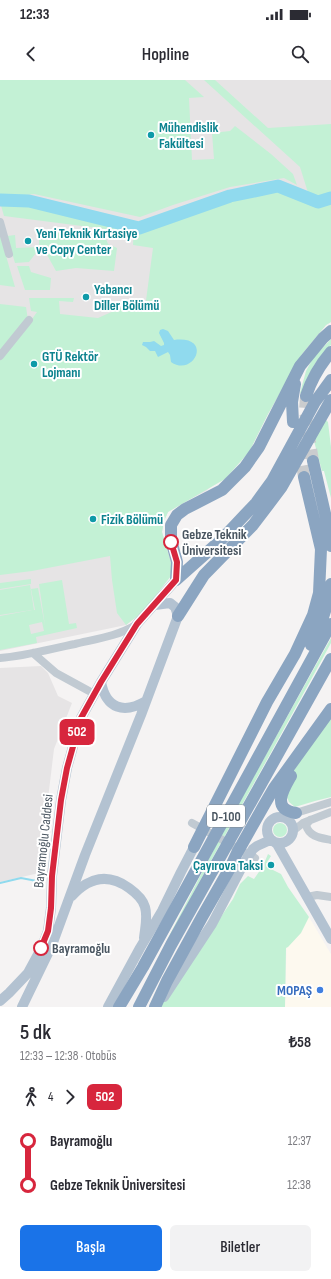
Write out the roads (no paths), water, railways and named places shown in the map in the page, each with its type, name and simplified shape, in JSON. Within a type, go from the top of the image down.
[{"type":"highway","points":[[176,580],[177,562],[170,540],[171,525],[177,515],[185,508],[222,490],[244,466],[259,447],[300,366],[323,338],[331,331]]},
{"type":"highway","points":[[306,396],[312,379],[331,352]]},
{"type":"highway","points":[[293,422],[292,402],[300,366]]},
{"type":"highway","points":[[176,580],[221,540],[256,503],[272,481],[315,402],[331,380]]},
{"type":"highway","points":[[178,616],[204,575],[253,525],[282,488],[331,400]]},
{"type":"highway","points":[[312,462],[329,531],[331,546]]},
{"type":"highway","points":[[194,847],[267,702],[295,654],[313,615],[319,593],[321,550],[304,477]]},
{"type":"highway","points":[[281,717],[294,678],[322,620],[331,584]]},
{"type":"highway","name":"D-100","points":[[119,1007],[144,967],[331,624]]},
{"type":"highway","name":"D-100","points":[[139,1007],[171,945],[331,659]]},
{"type":"highway","points":[[156,1007],[167,981],[274,788],[331,709]]},
{"type":"highway","points":[[284,817],[280,808],[285,787],[312,736]]},
{"type":"highway","points":[[281,799],[282,807],[285,810],[296,813]]},
{"type":"main road","name":"Bayramoğlu Caddesi","points":[[0,1001],[28,973],[48,931],[51,908],[52,876],[61,800],[67,768],[81,718],[101,682],[137,624],[176,580]]},
{"type":"main road","points":[[22,1007],[52,945],[67,902],[178,616],[175,607],[170,602],[155,605]]},
{"type":"main road","points":[[101,682],[107,700],[115,706],[124,709],[138,706],[146,701]]},
{"type":"main road","points":[[288,863],[286,850],[294,831],[292,824],[290,820],[284,817],[275,818],[269,824],[268,832],[270,838],[278,847],[288,863],[331,939]]},
{"type":"main road","points":[[156,1007],[210,929],[247,858],[257,846],[268,841],[285,842],[294,831]]},
{"type":"main road","points":[[108,1007],[162,911],[194,847]]},
{"type":"main road","points":[[67,902],[81,887],[91,881],[106,878],[119,882],[136,893],[145,907],[146,921],[144,941]]},
{"type":"street","points":[[0,222],[9,254]]},
{"type":"street","points":[[0,356],[29,320]]},
{"type":"street","points":[[0,658],[33,653],[122,633],[137,624]]},
{"type":"street","points":[[105,637],[112,637],[120,642],[122,649]]},
{"type":"street","points":[[33,653],[56,673],[90,691]]},
{"type":"street","points":[[284,817],[331,802]]},
{"type":"street","points":[[294,831],[310,820],[331,812]]},
{"type":"street","points":[[310,820],[306,827],[312,835]]},
{"type":"street","points":[[192,823],[255,858]]},
{"type":"street","points":[[294,831],[302,826],[306,832],[312,835],[331,840]]},
{"type":"street","points":[[307,896],[317,895],[331,897]]},
{"type":"water","points":[[163,329],[168,331],[174,340],[186,340],[194,344],[197,349],[193,361],[187,365],[179,365],[171,362],[168,352],[158,357],[155,351],[150,351],[142,345],[143,342],[154,341],[161,346],[164,345],[159,333],[160,330]]},
{"type":"waterway","points":[[0,200],[29,201],[139,228],[230,196],[278,186],[318,202],[331,198]]},
{"type":"waterway","points":[[0,883],[21,878],[42,882]]},
{"type":"tunnel","points":[[306,396],[305,411],[313,461]]},
{"type":"tunnel","points":[[299,448],[304,477]]},
{"type":"place","name":"Mühendislik Fakültesi","points":[[151,135]]},
{"type":"place","name":"Yeni Teknik Kırtasiye ve Copy Center","points":[[28,241]]},
{"type":"place","name":"Yabancı Diller Bölümü","points":[[86,297]]},
{"type":"place","name":"GTÜ Rektör Lojmanı","points":[[34,364]]},
{"type":"place","name":"Fizik Bölümü","points":[[93,519]]},
{"type":"place","name":"Gebze Teknik Üniversitesi","points":[[171,542]]},
{"type":"place","name":"Çayırova Taksi","points":[[271,865]]},
{"type":"place","name":"Bayramoğlu","points":[[41,948]]},
{"type":"place","name":"MOPAŞ","points":[[320,990]]}]
